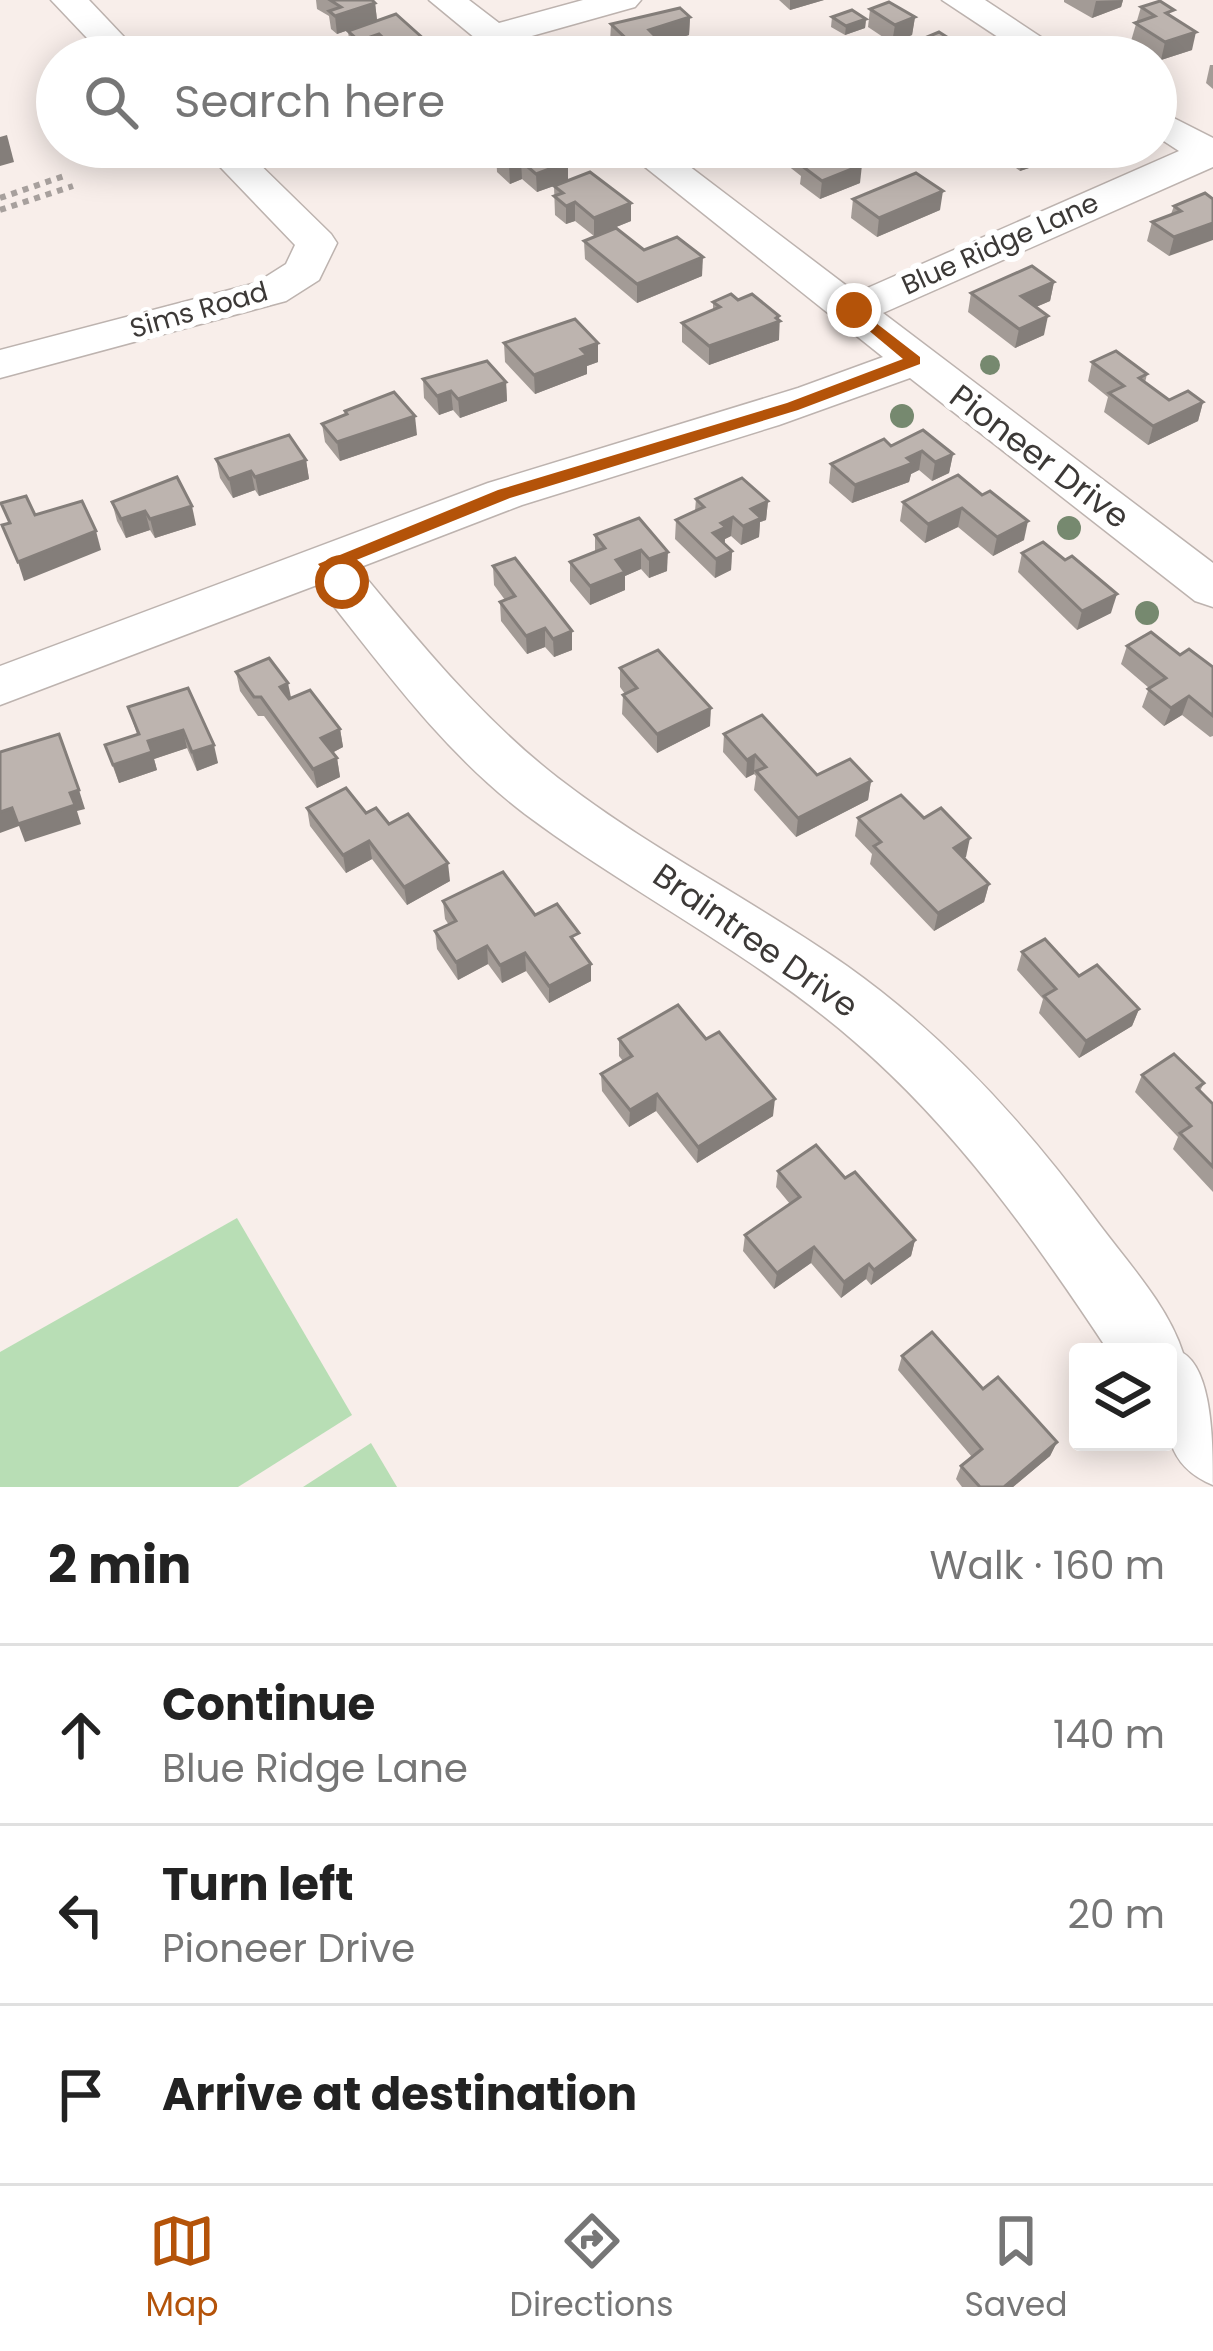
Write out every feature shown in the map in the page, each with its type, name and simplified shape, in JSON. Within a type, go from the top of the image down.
[{"type":"street","points":[[69,0],[104,36]]},
{"type":"street","points":[[447,0],[493,36]]},
{"type":"street","points":[[531,36],[623,0]]},
{"type":"street","points":[[960,0],[1019,36]]},
{"type":"street","points":[[1177,132],[1211,152]]},
{"type":"street","name":"Blue Ridge Lane","points":[[1177,167],[1211,152]]},
{"type":"street","name":"Sims Road","points":[[0,364],[251,298],[304,272],[316,243],[241,168]]},
{"type":"street","name":"Pioneer Drive","points":[[667,168],[1213,589]]},
{"type":"street","name":"Blue Ridge Lane","points":[[854,310],[1175,168]]},
{"type":"street","points":[[0,686],[504,494],[793,406],[914,360]]},
{"type":"street","name":"Braintree Drive","points":[[327,564],[460,720],[542,796],[808,967],[917,1060],[1034,1186],[1143,1343]]},
{"type":"street","points":[[1177,1395],[1213,1449]]},
{"type":"path","points":[[0,198],[64,176]]},
{"type":"path","points":[[0,210],[73,185]]},
{"type":"green space","points":[[237,1218],[352,1415],[238,1487],[0,1487],[0,1352]]},
{"type":"green space","points":[[371,1443],[397,1487],[303,1487]]},
{"type":"building","points":[[330,0],[375,3],[335,16],[329,11],[341,7]]},
{"type":"building","points":[[1160,1],[1174,10],[1166,13],[1196,32],[1177,38],[1156,36],[1135,23],[1155,16],[1141,7]]},
{"type":"building","points":[[889,2],[915,17],[895,25],[870,9]]},
{"type":"building","points":[[680,8],[690,17],[649,30],[655,36],[624,36],[611,24]]},
{"type":"building","points":[[852,10],[866,19],[846,26],[832,17]]},
{"type":"building","points":[[396,14],[421,36],[354,36],[348,31]]},
{"type":"building","points":[[805,168],[854,168],[822,181]]},
{"type":"building","points":[[590,172],[631,203],[594,218],[575,202],[566,206],[554,196],[563,193],[554,186]]},
{"type":"building","points":[[916,173],[943,191],[879,218],[853,199]]},
{"type":"building","points":[[1205,193],[1213,199],[1213,223],[1174,237],[1152,222],[1181,211],[1174,206]]},
{"type":"building","points":[[616,228],[644,250],[677,237],[703,257],[637,284],[584,241]]},
{"type":"building","points":[[1032,266],[1054,282],[1021,296],[1048,316],[1019,329],[971,293]]},
{"type":"building","points":[[731,294],[738,300],[752,294],[780,321],[709,346],[682,323],[720,307],[713,302]]},
{"type":"building","points":[[575,319],[598,343],[581,349],[587,355],[534,375],[504,343]]},
{"type":"building","points":[[1116,351],[1147,374],[1139,378],[1169,400],[1188,391],[1203,402],[1153,426],[1109,393],[1124,386],[1092,362]]},
{"type":"building","points":[[487,361],[506,382],[458,399],[451,391],[437,396],[423,379]]},
{"type":"building","points":[[394,392],[415,416],[337,442],[322,424],[347,414],[345,411]]},
{"type":"building","points":[[923,430],[953,454],[935,462],[922,451],[907,458],[913,463],[855,485],[831,464],[884,439],[891,446]]},
{"type":"building","points":[[289,435],[306,460],[255,477],[251,471],[229,479],[216,459]]},
{"type":"building","points":[[958,475],[982,495],[990,491],[1028,521],[997,537],[962,508],[928,524],[903,502]]},
{"type":"building","points":[[177,477],[192,506],[150,519],[145,511],[121,519],[112,502]]},
{"type":"building","points":[[742,478],[768,501],[751,509],[761,518],[743,526],[733,517],[721,523],[726,527],[713,533],[732,551],[716,559],[676,520],[704,507],[696,499]]},
{"type":"building","points":[[26,496],[35,515],[82,501],[96,531],[18,562],[2,525],[10,523],[1,503]]},
{"type":"building","points":[[639,518],[668,552],[649,559],[641,550],[616,560],[625,572],[590,586],[570,562],[605,548],[595,535]]},
{"type":"building","points":[[1043,542],[1065,560],[1072,556],[1117,594],[1082,611],[1022,553]]},
{"type":"building","points":[[515,558],[572,631],[553,639],[545,628],[526,636],[500,602],[515,596],[493,566]]},
{"type":"building","points":[[1151,632],[1180,655],[1189,649],[1213,667],[1213,716],[1189,696],[1171,708],[1148,689],[1166,678],[1127,646]]},
{"type":"building","points":[[658,650],[711,708],[657,734],[623,695],[637,688],[620,668]]},
{"type":"building","points":[[269,658],[288,683],[280,687],[289,699],[310,690],[340,729],[321,738],[337,758],[313,769],[261,697],[254,697],[236,672]]},
{"type":"building","points":[[188,688],[214,745],[192,752],[183,730],[148,741],[152,752],[113,765],[105,745],[139,734],[128,707]]},
{"type":"building","points":[[762,715],[817,775],[850,759],[871,781],[798,818],[756,771],[766,767],[755,755],[747,760],[724,734]]},
{"type":"building","points":[[59,734],[79,790],[70,793],[75,805],[18,824],[12,808],[0,812],[0,752]]},
{"type":"building","points":[[346,788],[366,813],[376,808],[389,824],[408,814],[448,863],[404,887],[369,841],[343,855],[307,808]]},
{"type":"building","points":[[901,795],[924,818],[941,808],[970,838],[954,848],[989,884],[938,913],[874,846],[881,842],[858,818]]},
{"type":"building","points":[[503,872],[535,915],[557,904],[579,933],[571,937],[591,964],[549,986],[525,953],[500,965],[487,946],[456,962],[435,931],[456,921],[443,901]]},
{"type":"building","points":[[1045,939],[1079,976],[1097,965],[1139,1009],[1086,1041],[1044,996],[1056,989],[1022,952]]},
{"type":"building","points":[[678,1005],[706,1039],[719,1032],[775,1099],[698,1147],[657,1094],[630,1110],[601,1074],[632,1056],[619,1039]]},
{"type":"building","points":[[1174,1054],[1204,1083],[1197,1088],[1213,1104],[1213,1167],[1180,1133],[1191,1126],[1142,1075]]},
{"type":"building","points":[[816,1145],[845,1178],[855,1172],[915,1240],[874,1270],[869,1264],[844,1282],[814,1247],[777,1273],[745,1235],[800,1197],[778,1171]]},
{"type":"building","points":[[932,1332],[983,1389],[998,1377],[1057,1442],[1004,1487],[980,1487],[961,1466],[982,1449],[902,1356]]},
{"type":"route","points":[[342,582],[327,564],[504,494],[793,406],[914,360],[854,310]]}]
